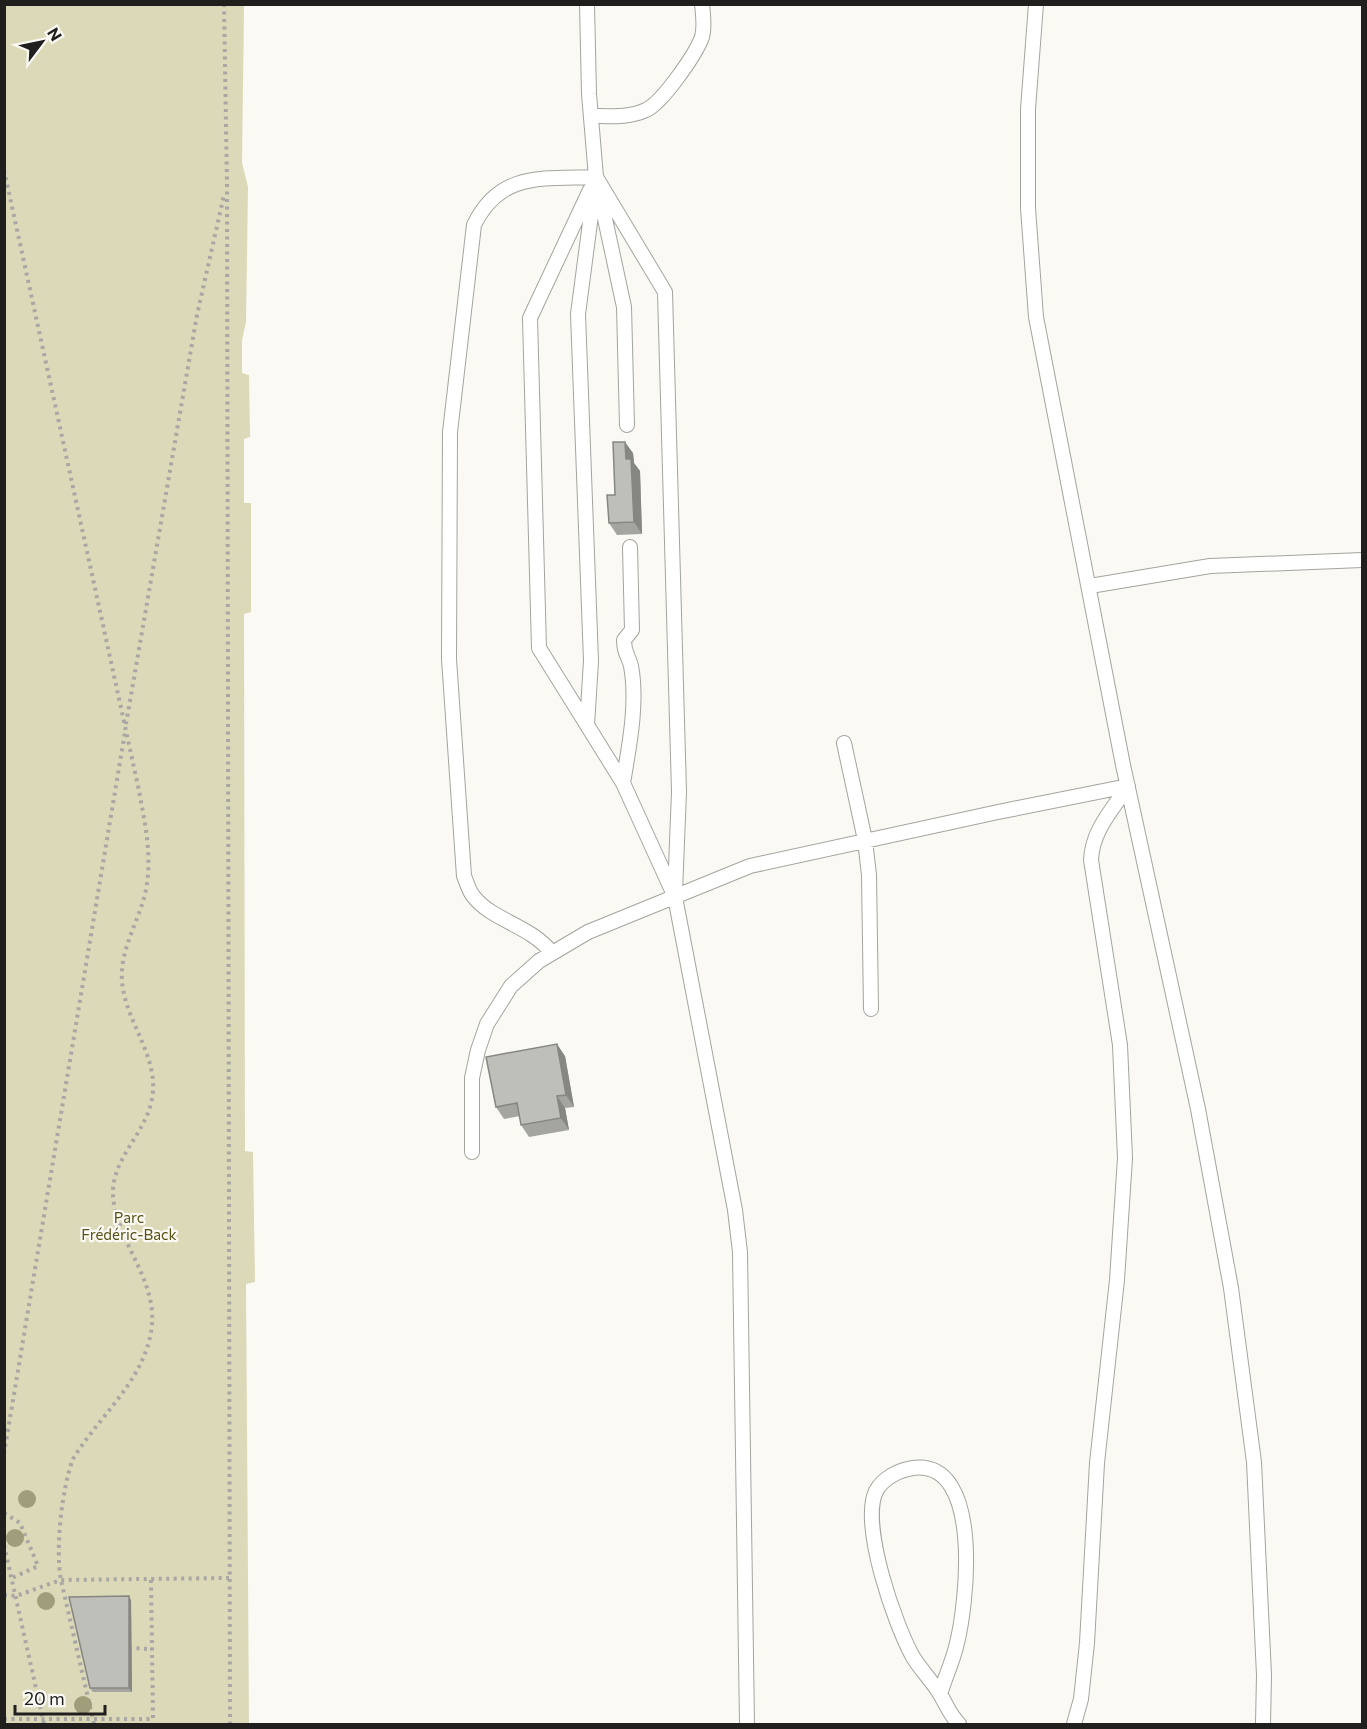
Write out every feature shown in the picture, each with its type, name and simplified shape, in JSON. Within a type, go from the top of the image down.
[{"type":"lane","points":[[587,4],[591,116],[596,177],[624,307],[627,425]]},
{"type":"lane","points":[[591,116],[631,115],[649,109],[658,101],[696,51],[703,35],[702,4]]},
{"type":"lane","points":[[1036,4],[1028,109],[1029,208],[1036,317],[1059,448],[1090,586],[1128,786],[1198,1109],[1232,1288],[1254,1462],[1264,1675],[1263,1725]]},
{"type":"lane","points":[[587,725],[591,661],[578,314],[596,177]]},
{"type":"lane","points":[[596,177],[530,318],[539,648],[623,783],[675,897],[723,1139],[740,1252],[747,1725]]},
{"type":"lane","points":[[596,177],[665,292],[679,792],[675,897]]},
{"type":"lane","points":[[552,953],[541,939],[482,906],[473,896],[464,876],[449,659],[450,432],[474,225],[482,208],[511,184],[528,180],[596,177]]},
{"type":"lane","points":[[623,783],[632,725],[631,665],[624,654],[624,640],[632,630],[630,547]]},
{"type":"lane","points":[[1090,586],[1210,566],[1362,560]]},
{"type":"lane","points":[[844,743],[865,840],[869,875],[871,1009]]},
{"type":"lane","points":[[472,1152],[472,1078],[487,1024],[511,986],[539,961],[588,932],[750,866],[1128,786]]},
{"type":"lane","points":[[1074,1725],[1081,1699],[1087,1643],[1097,1462],[1117,1280],[1125,1158],[1120,1045],[1091,860],[1092,844],[1098,829],[1128,786]]},
{"type":"lane","points":[[940,1694],[956,1646],[963,1607],[965,1526],[961,1506],[944,1476],[933,1469],[919,1467],[905,1469],[891,1476],[877,1490],[871,1507],[872,1525],[886,1590],[913,1656],[959,1725]]},
{"type":"path","points":[[224,4],[227,185],[230,1725]]},
{"type":"path","points":[[4,170],[126,728],[144,816],[149,865],[144,898],[124,955],[122,983],[146,1053],[153,1086],[148,1113],[114,1174],[114,1203],[150,1295],[153,1316],[150,1338],[143,1359],[116,1401],[85,1440],[66,1478],[57,1563],[94,1725]]},
{"type":"path","points":[[4,1454],[197,315],[227,185]]},
{"type":"path","points":[[4,1513],[20,1523],[38,1566],[12,1578]]},
{"type":"path","points":[[4,1545],[44,1722]]},
{"type":"path","points":[[4,1595],[16,1596],[61,1580],[229,1578]]},
{"type":"path","points":[[4,1719],[44,1722],[153,1719],[151,1579]]},
{"type":"path","points":[[77,1647],[88,1647]]},
{"type":"path","points":[[120,1648],[152,1649]]},
{"type":"green space","name":"Parc Frédéric-Back","points":[[5,5],[244,5],[242,163],[248,187],[246,322],[242,340],[242,373],[249,375],[250,437],[244,439],[244,503],[251,503],[251,612],[244,614],[245,1151],[253,1152],[255,1282],[246,1284],[249,1724],[5,1724]]},
{"type":"building","points":[[613,442],[625,442],[626,459],[631,459],[634,522],[609,523],[607,495],[615,495]]},
{"type":"building","points":[[557,1044],[566,1095],[557,1096],[561,1118],[521,1125],[517,1103],[496,1107],[486,1057]]},
{"type":"building","points":[[129,1596],[129,1688],[90,1688],[69,1597]]}]
